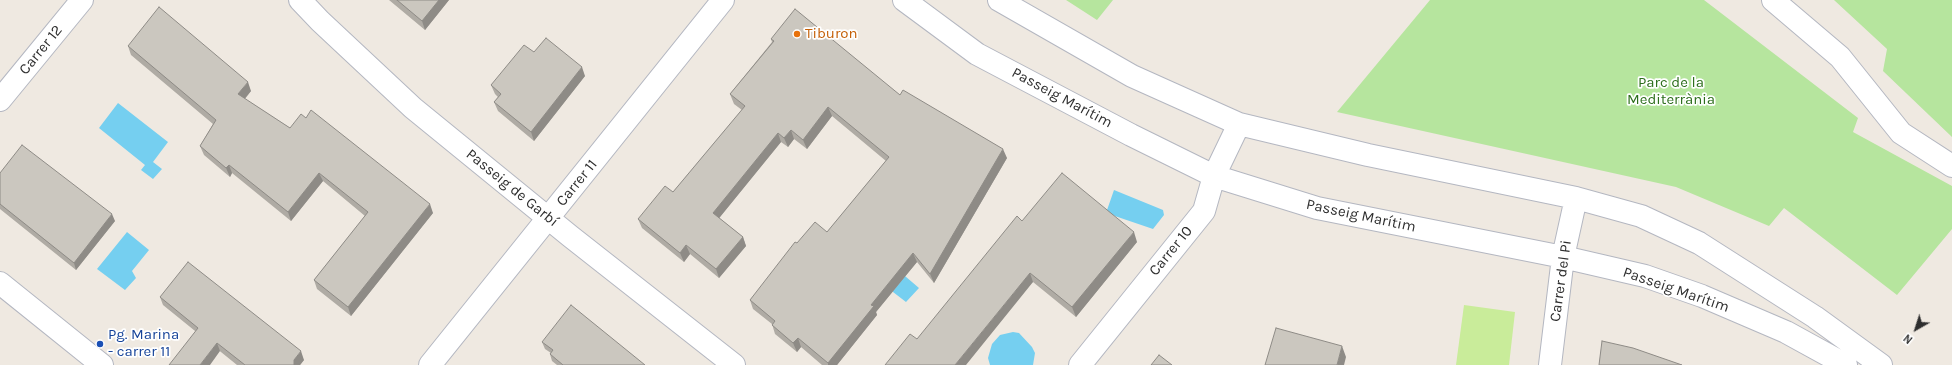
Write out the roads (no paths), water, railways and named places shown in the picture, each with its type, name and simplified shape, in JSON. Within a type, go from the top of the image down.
[{"type":"street","name":"Carrer 12","points":[[0,100],[82,0]]},
{"type":"street","name":"Passeig de Garbí","points":[[300,0],[320,21],[413,108],[549,219],[734,365]]},
{"type":"street","name":"Carrer 11","points":[[430,365],[549,219],[723,0]]},
{"type":"street","name":"Passeig Marítim","points":[[904,0],[977,54],[1131,135],[1214,176],[1317,208],[1563,256],[1645,276],[1702,296],[1786,332],[1846,365]]},
{"type":"street","points":[[999,0],[1132,76],[1239,124],[1368,155],[1576,198],[1641,216],[1699,243],[1815,317],[1882,365]]},
{"type":"street","points":[[1773,0],[1840,58],[1901,133],[1952,166]]},
{"type":"street","name":"Carrer 10","points":[[1080,365],[1204,211],[1214,176],[1239,124]]},
{"type":"street","name":"Carrer del Pi","points":[[1550,365],[1563,256],[1576,198]]},
{"type":"street","points":[[0,283],[102,365]]},
{"type":"water","points":[[118,103],[168,142],[153,162],[162,169],[153,179],[141,170],[145,165],[99,128]]},
{"type":"water","points":[[1114,190],[1163,210],[1164,215],[1153,229],[1106,213]]},
{"type":"water","points":[[127,232],[149,250],[132,271],[136,278],[125,290],[97,269]]},
{"type":"water","points":[[871,247],[919,288],[906,302],[893,292]]},
{"type":"water","points":[[1013,332],[1019,333],[1032,347],[1035,353],[1033,365],[990,365],[988,358],[992,344],[1000,335]]},
{"type":"place","name":"Tiburon","points":[[797,34]]},
{"type":"place","name":"Pg. Marina - carrer 11","points":[[100,344]]},
{"type":"park label","name":"Parc de la Mediterrània","points":[[1671,92]]}]
